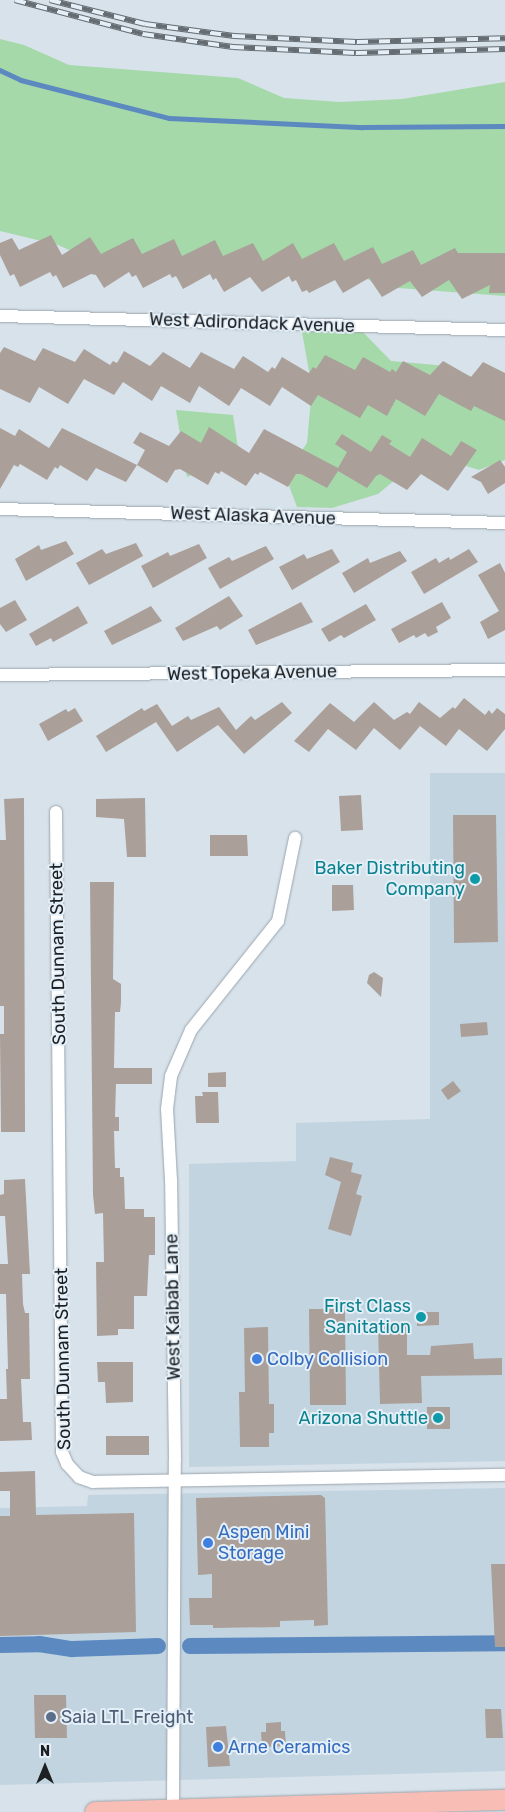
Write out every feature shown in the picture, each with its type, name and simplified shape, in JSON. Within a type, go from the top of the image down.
[{"type":"main road","points":[[95,1812],[505,1800]]},
{"type":"street","name":"West Adirondack Avenue","points":[[0,316],[505,330]]},
{"type":"street","name":"West Alaska Avenue","points":[[0,509],[505,523]]},
{"type":"street","name":"West Topeka Avenue","points":[[0,676],[505,670]]},
{"type":"street","name":"South Dunnam Street","points":[[56,812],[62,1452],[72,1471],[93,1482],[175,1483]]},
{"type":"street","name":"West Kaibab Lane","points":[[175,1483],[171,1180],[167,1142],[171,1076],[191,1030],[278,921],[295,838]]},
{"type":"street","points":[[173,1810],[175,1483],[505,1475]]},
{"type":"shaded area","points":[[430,773],[505,773],[505,1461],[189,1467],[189,1164],[296,1161],[296,1123],[430,1119]]},
{"type":"shaded area","points":[[505,1488],[505,1771],[0,1785],[0,1508],[87,1506],[88,1495]]},
{"type":"green space","points":[[0,39],[24,45],[69,65],[238,78],[284,98],[340,102],[402,99],[505,82],[505,296],[385,287],[340,267],[103,265],[58,245],[0,231]]},
{"type":"green space","points":[[300,321],[357,326],[391,361],[447,366],[493,386],[505,409],[505,460],[479,470],[450,461],[409,468],[378,494],[332,508],[297,507],[285,475],[307,443],[312,388]]},
{"type":"green space","points":[[176,410],[233,415],[239,455],[187,477]]},
{"type":"building","points":[[51,235],[62,255],[90,237],[101,254],[133,238],[142,254],[174,239],[182,256],[215,240],[223,256],[253,243],[263,261],[293,243],[302,259],[334,243],[344,261],[373,247],[382,264],[413,250],[421,265],[455,248],[458,253],[505,253],[505,293],[489,293],[490,285],[462,299],[449,280],[422,297],[410,281],[382,297],[369,278],[343,293],[335,280],[309,293],[307,290],[302,292],[296,280],[292,282],[289,276],[262,292],[250,277],[224,292],[216,278],[213,280],[210,274],[183,289],[176,276],[172,278],[170,274],[143,288],[136,275],[132,277],[129,272],[104,288],[96,275],[91,274],[63,288],[56,275],[53,277],[50,272],[20,287],[14,274],[10,276],[0,255],[0,243],[12,238],[19,250]]},
{"type":"building","points":[[4,347],[35,361],[43,348],[75,362],[84,349],[110,365],[113,361],[117,363],[124,351],[150,366],[163,352],[190,368],[201,352],[234,369],[243,356],[268,372],[272,367],[275,369],[282,357],[309,373],[313,367],[316,369],[325,355],[355,370],[363,357],[390,372],[392,369],[396,372],[403,361],[430,375],[443,361],[471,377],[483,362],[505,373],[505,421],[474,406],[471,411],[439,394],[425,416],[396,399],[387,416],[368,405],[360,418],[318,395],[311,406],[282,387],[270,406],[241,388],[229,406],[199,386],[190,403],[161,386],[152,401],[123,382],[114,395],[84,379],[68,404],[39,387],[30,403],[0,389],[0,353]]},
{"type":"building","points":[[209,427],[249,453],[264,429],[338,468],[347,452],[335,444],[342,434],[371,452],[382,435],[392,441],[389,444],[410,457],[422,438],[451,456],[461,441],[477,450],[448,491],[421,474],[407,490],[380,474],[376,476],[367,488],[338,471],[327,488],[301,474],[296,474],[288,487],[260,472],[258,475],[255,473],[246,486],[221,471],[219,474],[215,472],[208,485],[180,469],[175,470],[167,483],[137,465],[145,450],[133,443],[140,432],[169,446],[181,431],[201,443]]},
{"type":"building","points":[[0,428],[15,436],[19,429],[49,448],[62,428],[137,465],[126,482],[96,468],[87,481],[60,465],[58,469],[55,467],[47,480],[20,464],[18,467],[14,465],[0,489]]},
{"type":"building","points":[[500,460],[505,467],[505,483],[488,494],[481,482],[471,477]]},
{"type":"building","points":[[66,541],[74,554],[26,581],[15,559],[39,545],[41,550]]},
{"type":"building","points":[[136,543],[143,556],[89,585],[76,563],[102,549],[106,554]]},
{"type":"building","points":[[199,544],[207,558],[153,588],[141,566],[168,552],[170,556]]},
{"type":"building","points":[[266,546],[274,559],[220,589],[208,568],[229,557],[232,561]]},
{"type":"building","points":[[332,549],[340,562],[292,590],[279,567],[304,554],[307,559]]},
{"type":"building","points":[[469,549],[478,562],[424,594],[411,572],[436,558],[439,563],[449,557],[450,560]]},
{"type":"building","points":[[400,551],[407,561],[354,593],[342,573],[368,558],[370,563]]},
{"type":"building","points":[[500,563],[505,573],[505,630],[488,639],[480,622],[499,611],[478,575]]},
{"type":"building","points":[[229,596],[243,616],[220,630],[217,626],[183,641],[175,628]]},
{"type":"building","points":[[15,600],[27,620],[6,632],[0,624],[0,608]]},
{"type":"building","points":[[301,602],[313,622],[256,645],[248,630]]},
{"type":"building","points":[[442,602],[451,618],[436,627],[438,632],[428,637],[425,633],[416,638],[414,635],[399,643],[391,629]]},
{"type":"building","points":[[366,604],[376,620],[344,638],[341,635],[329,642],[321,629]]},
{"type":"building","points":[[78,606],[88,623],[53,642],[51,638],[36,646],[29,634]]},
{"type":"building","points":[[151,606],[162,621],[112,645],[104,631]]},
{"type":"building","points":[[464,698],[485,715],[489,710],[492,714],[497,708],[505,714],[505,729],[487,751],[459,729],[446,746],[420,726],[400,750],[374,728],[356,750],[328,729],[309,752],[294,741],[330,703],[354,722],[374,702],[394,720],[407,712],[410,714],[419,702],[440,718],[453,707],[455,709]]},
{"type":"building","points":[[282,702],[292,713],[244,754],[218,725],[177,752],[156,722],[106,752],[96,736],[142,708],[144,711],[157,704],[172,726],[188,716],[191,720],[219,707],[236,730],[251,716],[255,720]]},
{"type":"building","points":[[75,708],[83,721],[48,741],[39,724],[66,709],[68,712]]},
{"type":"building","points":[[361,795],[363,830],[341,831],[339,796]]},
{"type":"building","points":[[24,798],[25,1132],[1,1132],[0,1034],[4,1034],[4,1006],[0,1006],[0,840],[6,840],[4,799]]},
{"type":"building","points":[[145,798],[146,857],[127,857],[124,819],[96,817],[96,799]]},
{"type":"building","name":"Baker Distributing Company","points":[[453,815],[496,815],[498,942],[454,943]]},
{"type":"building","points":[[210,835],[247,835],[248,856],[210,856]]},
{"type":"building","points":[[90,882],[114,882],[113,979],[121,984],[121,1002],[120,1012],[115,1012],[114,1068],[152,1068],[152,1084],[116,1084],[115,1117],[119,1117],[119,1131],[114,1131],[115,1168],[120,1168],[120,1177],[124,1177],[125,1209],[144,1209],[144,1217],[155,1217],[155,1255],[149,1255],[147,1296],[134,1296],[134,1329],[118,1329],[118,1335],[97,1336],[96,1262],[104,1262],[103,1213],[95,1214],[93,1195]]},
{"type":"building","points":[[332,885],[353,885],[354,910],[332,911]]},
{"type":"building","points":[[374,972],[383,978],[381,997],[367,983],[369,975]]},
{"type":"building","points":[[487,1022],[488,1035],[461,1037],[460,1024]]},
{"type":"building","points":[[226,1072],[226,1087],[208,1087],[208,1073]]},
{"type":"building","points":[[453,1081],[461,1091],[448,1100],[441,1090]]},
{"type":"building","points":[[202,1092],[218,1092],[219,1123],[196,1123],[195,1096],[203,1096]]},
{"type":"building","points":[[330,1157],[353,1163],[351,1172],[362,1175],[356,1194],[362,1196],[351,1236],[328,1229],[341,1182],[325,1175]]},
{"type":"building","points":[[25,1179],[30,1274],[22,1274],[23,1304],[25,1313],[29,1313],[30,1379],[21,1379],[23,1422],[31,1422],[32,1440],[0,1441],[0,1399],[7,1399],[6,1369],[8,1369],[6,1294],[0,1294],[0,1264],[8,1264],[5,1216],[0,1216],[0,1195],[4,1194],[4,1180]]},
{"type":"building","points":[[309,1309],[345,1309],[346,1405],[310,1405]]},
{"type":"building","points":[[417,1312],[439,1312],[439,1325],[417,1326]]},
{"type":"building","points":[[407,1325],[407,1355],[430,1355],[431,1346],[473,1343],[474,1359],[502,1358],[502,1375],[421,1376],[422,1403],[380,1404],[378,1326]]},
{"type":"building","name":"Colby Collision","points":[[268,1327],[269,1404],[274,1404],[274,1433],[269,1433],[269,1447],[240,1447],[239,1392],[245,1392],[244,1328]]},
{"type":"building","points":[[97,1362],[133,1362],[133,1402],[106,1403],[105,1382],[98,1382]]},
{"type":"building","name":"Arizona Shuttle","points":[[427,1407],[450,1407],[450,1429],[427,1429]]},
{"type":"building","points":[[106,1436],[149,1436],[149,1455],[106,1455]]},
{"type":"building","points":[[35,1471],[36,1515],[134,1513],[136,1632],[0,1636],[0,1516],[10,1516],[10,1491],[0,1491],[0,1472]]},
{"type":"building","points":[[321,1495],[325,1498],[328,1625],[314,1626],[314,1620],[280,1621],[280,1627],[213,1628],[213,1625],[190,1625],[189,1598],[212,1598],[212,1574],[198,1575],[196,1498]]},
{"type":"building","points":[[491,1564],[505,1564],[505,1647],[495,1647]]},
{"type":"building","name":"Saia LTL Freight","points":[[34,1695],[66,1695],[67,1738],[35,1738]]},
{"type":"building","points":[[485,1709],[501,1709],[503,1738],[486,1738]]},
{"type":"building","points":[[281,1722],[281,1731],[285,1731],[286,1746],[262,1747],[261,1732],[266,1732],[266,1723]]},
{"type":"building","name":"Arne Ceramics","points":[[226,1726],[230,1766],[208,1767],[206,1727]]},
{"type":"waterway","points":[[0,70],[21,80],[169,118],[363,127],[505,126]]},
{"type":"waterway","points":[[190,1646],[505,1643]]},
{"type":"waterway","points":[[0,1645],[39,1644],[72,1649],[158,1646]]},
{"type":"railway","points":[[15,0],[143,34],[233,47],[356,53],[505,49]]},
{"type":"railway","points":[[50,0],[145,24],[234,36],[357,42],[505,38]]},
{"type":"place","name":"Baker Distributing Company","points":[[475,879]]},
{"type":"place","name":"First Class Sanitation","points":[[421,1317]]},
{"type":"place","name":"Colby Collision","points":[[257,1359]]},
{"type":"place","name":"Arizona Shuttle","points":[[438,1418]]},
{"type":"place","name":"Aspen Mini Storage","points":[[208,1543]]},
{"type":"place","name":"Saia LTL Freight","points":[[51,1717]]},
{"type":"place","name":"Arne Ceramics","points":[[218,1747]]}]
